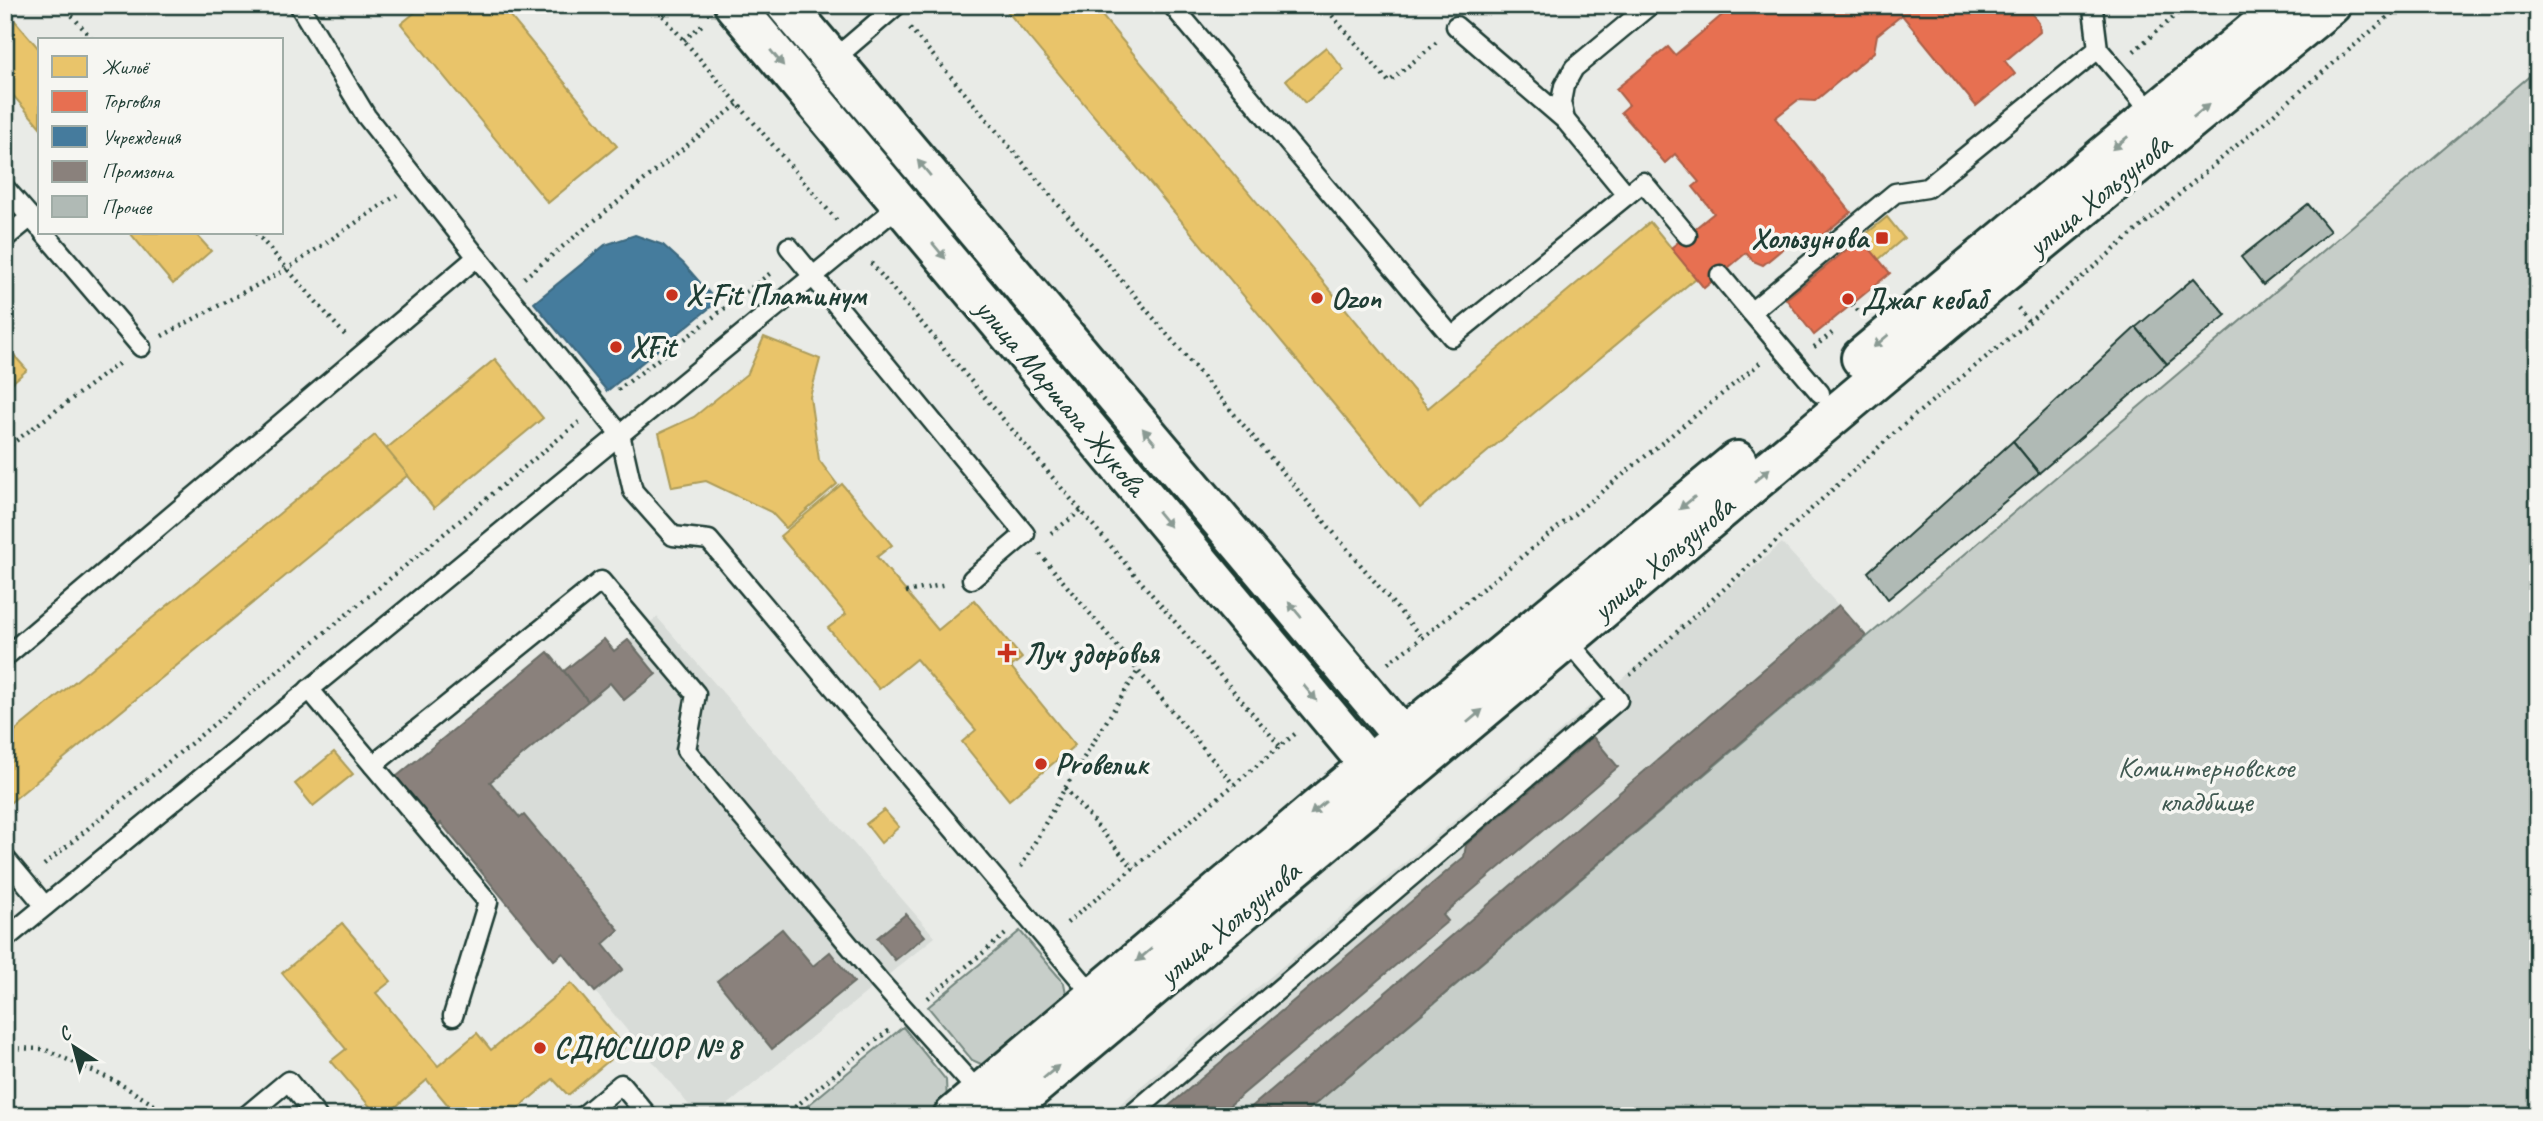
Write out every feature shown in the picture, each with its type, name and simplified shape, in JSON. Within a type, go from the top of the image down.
[{"type":"main road","name":"улица Маршала Жукова","points":[[734,5],[1379,776]]},
{"type":"main road","name":"улица Маршала Жукова","points":[[786,5],[1412,749]]},
{"type":"main road","name":"улица Хользунова","points":[[983,1110],[1412,749],[1820,393],[2285,5]]},
{"type":"main road","name":"улица Хользунова","points":[[1412,749],[1566,639],[1995,280],[2331,5]]},
{"type":"main road","name":"улица Хользунова","points":[[983,1110],[1095,997],[1379,776]]},
{"type":"lane","points":[[299,5],[366,116],[620,434],[633,491],[673,536],[709,540],[1095,997]]},
{"type":"lane","points":[[1172,5],[1452,337],[1643,182],[1687,235]]},
{"type":"lane","points":[[1565,120],[1561,102],[1563,86],[1573,68],[1650,5]]},
{"type":"lane","points":[[2090,5],[2093,9],[2098,48],[2154,115]]},
{"type":"lane","points":[[833,60],[895,7]]},
{"type":"lane","points":[[1456,26],[1565,120],[1627,195]]},
{"type":"lane","points":[[1751,312],[1895,193],[1927,188],[2098,48]]},
{"type":"lane","points":[[5,188],[35,222],[5,238]]},
{"type":"lane","points":[[5,939],[900,205]]},
{"type":"lane","points":[[45,234],[141,347]]},
{"type":"lane","points":[[792,251],[1029,540],[972,579]]},
{"type":"lane","points":[[5,657],[477,257]]},
{"type":"lane","points":[[1720,275],[1820,393]]},
{"type":"lane","points":[[373,765],[601,581],[696,694],[686,750],[983,1110]]},
{"type":"lane","points":[[1130,1116],[1618,700],[1566,639]]},
{"type":"lane","points":[[309,689],[488,902],[453,1016]]},
{"type":"lane","points":[[5,858],[45,906]]},
{"type":"lane","points":[[246,1116],[288,1081],[317,1116]]},
{"type":"lane","points":[[583,1116],[621,1084],[648,1116]]},
{"type":"path","points":[[63,5],[91,38]]},
{"type":"path","points":[[654,5],[1280,746]]},
{"type":"path","points":[[1322,5],[1389,82],[1456,26]]},
{"type":"path","points":[[2114,68],[2187,5]]},
{"type":"path","points":[[1611,692],[1903,425],[2029,322],[2402,5]]},
{"type":"path","points":[[895,7],[1422,638]]},
{"type":"path","points":[[506,293],[738,104]]},
{"type":"path","points":[[5,449],[141,347],[287,269],[418,181]]},
{"type":"path","points":[[25,881],[598,406],[792,251],[838,221]]},
{"type":"path","points":[[257,234],[362,355]]},
{"type":"path","points":[[1852,304],[1858,312]]},
{"type":"path","points":[[1358,685],[1422,638],[1780,347]]},
{"type":"path","points":[[1081,510],[1029,540],[1234,785]]},
{"type":"path","points":[[906,592],[972,579]]},
{"type":"path","points":[[1007,893],[1065,788],[1139,669]]},
{"type":"path","points":[[1048,939],[1325,711]]},
{"type":"path","points":[[1065,788],[1135,869]]},
{"type":"path","points":[[5,1048],[44,1049],[117,1082],[172,1116]]},
{"type":"shaded area","points":[[1782,543],[1866,636],[1301,1116],[1106,1116]]},
{"type":"shaded area","points":[[657,617],[935,937],[714,1116],[698,1116],[563,953],[554,960],[442,824],[437,827],[396,777],[548,652],[564,671],[604,639],[615,651]]},
{"type":"green space","name":"Коминтерновское кладбище","points":[[2538,69],[2538,1116],[1301,1116]]},
{"type":"green space","points":[[1020,931],[1064,983],[1068,1003],[990,1068],[972,1060],[928,1007]]},
{"type":"green space","points":[[903,1027],[946,1080],[947,1103],[932,1116],[795,1116]]},
{"type":"building: Жильё","points":[[424,5],[501,5],[617,146],[548,203],[401,24]]},
{"type":"building: Жильё","points":[[1002,5],[1093,5],[1428,408],[1650,222],[1696,278],[1420,508]]},
{"type":"building: Жильё","points":[[5,9],[38,48],[38,125],[5,86]]},
{"type":"building: Жильё","points":[[1326,47],[1344,70],[1305,103],[1286,80]]},
{"type":"building: Жильё","points":[[1887,217],[1904,238],[1878,260],[1861,238]]},
{"type":"building: Жильё","points":[[131,234],[196,234],[211,251],[173,284]]},
{"type":"building: Жильё","points":[[764,337],[820,359],[810,397],[819,460],[837,484],[786,528],[771,512],[706,481],[672,487],[659,433],[694,417],[748,373]]},
{"type":"building: Жильё","points":[[5,345],[27,370],[5,389]]},
{"type":"building: Жильё","points":[[495,359],[543,418],[434,508],[386,449]]},
{"type":"building: Жильё","points":[[375,435],[408,475],[5,807],[5,739]]},
{"type":"building: Жильё","points":[[842,484],[892,545],[877,557],[938,630],[974,600],[1022,658],[1011,667],[1075,745],[1009,800],[962,742],[976,730],[916,659],[879,689],[828,628],[846,614],[780,536]]},
{"type":"building: Жильё","points":[[334,752],[353,774],[313,806],[295,784]]},
{"type":"building: Жильё","points":[[884,810],[899,827],[881,843],[866,824]]},
{"type":"building: Жильё","points":[[342,923],[391,981],[376,993],[438,1066],[477,1033],[491,1050],[571,983],[625,1047],[568,1095],[553,1079],[509,1116],[457,1116],[427,1080],[385,1116],[378,1116],[331,1061],[346,1049],[282,973]]},
{"type":"building: Торговля","points":[[1734,5],[2025,5],[2039,23],[2040,32],[2005,61],[2015,74],[1976,106],[1902,15],[1877,35],[1874,52],[1815,101],[1798,100],[1775,118],[1851,212],[1810,245],[1801,234],[1763,265],[1753,261],[1746,253],[1704,288],[1671,248],[1714,213],[1693,187],[1699,182],[1675,154],[1665,163],[1621,112],[1629,105],[1616,89],[1668,47],[1675,55]]},
{"type":"building: Торговля","points":[[1861,238],[1890,273],[1814,335],[1786,299]]},
{"type":"building: Учреждения","name":"XFit","points":[[635,235],[663,245],[683,263],[717,302],[607,391],[534,303],[605,245]]},
{"type":"building: Промзона","points":[[1839,605],[1866,636],[1301,1116],[1241,1116]]},
{"type":"building: Промзона","points":[[604,639],[614,651],[628,640],[656,674],[624,700],[610,683],[588,701],[564,671]]},
{"type":"building: Промзона","points":[[548,652],[588,701],[490,782],[520,818],[524,815],[619,930],[603,944],[623,969],[595,992],[563,953],[554,960],[441,823],[437,827],[396,777]]},
{"type":"building: Промзона","points":[[1593,737],[1618,767],[1443,915],[1448,921],[1217,1116],[1157,1116],[1464,857],[1466,845]]},
{"type":"building: Промзона","points":[[906,914],[925,936],[895,960],[877,938]]},
{"type":"building: Промзона","points":[[782,929],[813,966],[830,952],[854,982],[772,1049],[717,981]]},
{"type":"building: Прочее","points":[[2308,204],[2330,231],[2263,285],[2241,257]]},
{"type":"building: Прочее","points":[[2194,278],[2226,315],[2167,364],[2136,327]]},
{"type":"building: Прочее","points":[[2136,327],[2167,364],[2039,473],[2013,441]]},
{"type":"building: Прочее","points":[[2013,441],[2039,473],[1888,599],[1868,572]]},
{"type":"place","name":"Хользунова","points":[[1882,238]]},
{"type":"place","name":"X-Fit Платинум","points":[[672,295]]},
{"type":"place","name":"Ozon","points":[[1317,298]]},
{"type":"place","name":"Джаг кебаб","points":[[1848,299]]},
{"type":"place","name":"XFit","points":[[616,347]]},
{"type":"place","name":"Луч здоровья","points":[[1007,653]]},
{"type":"place","name":"Proвелик","points":[[1041,764]]},
{"type":"place","name":"СДЮСШОР № 8","points":[[540,1048]]}]
